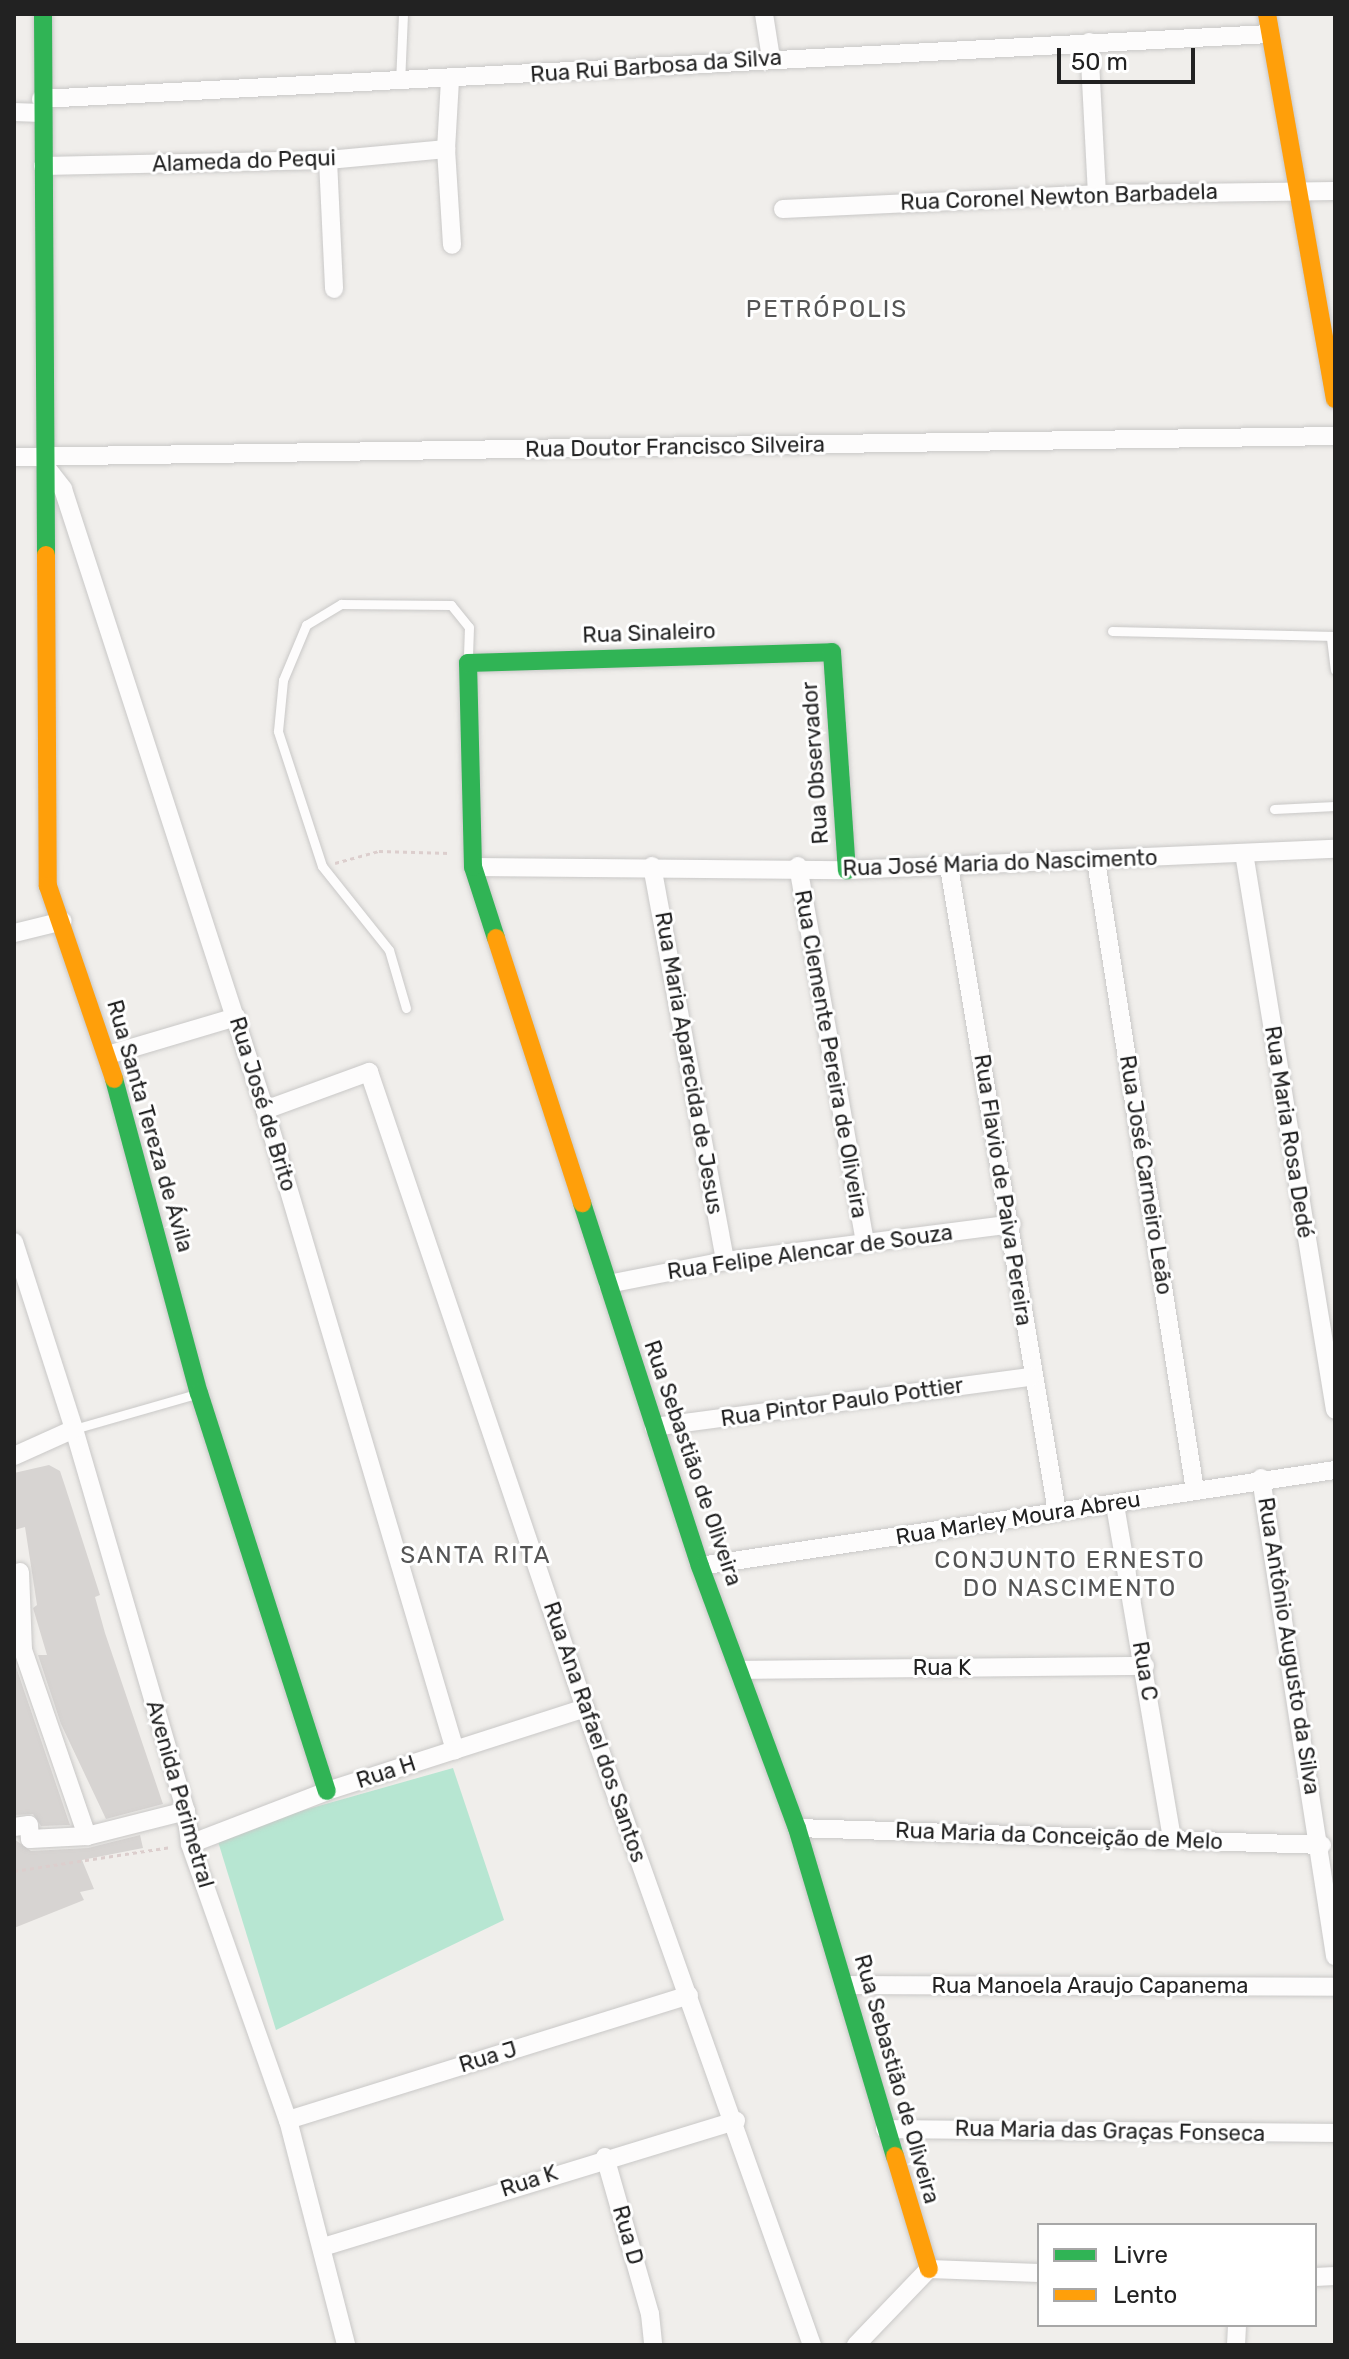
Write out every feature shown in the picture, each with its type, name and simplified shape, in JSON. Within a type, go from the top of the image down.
[{"type":"street","name":"Rua Santa Tereza de Ávila","points":[[43,14],[41,106],[48,886],[63,921],[108,1055],[199,1393],[327,1791]]},
{"type":"street","points":[[764,14],[771,58]]},
{"type":"street","points":[[1267,14],[1295,190],[1335,399]]},
{"type":"street","name":"Rua Rui Barbosa da Silva","points":[[14,112],[41,106],[771,58],[1270,34]]},
{"type":"street","points":[[1089,42],[1097,194]]},
{"type":"street","points":[[450,80],[446,149],[452,245]]},
{"type":"street","name":"Alameda do Pequi","points":[[43,166],[328,160],[446,149]]},
{"type":"street","points":[[328,160],[334,289]]},
{"type":"street","name":"Rua Coronel Newton Barbadela","points":[[783,209],[1097,194],[1335,191]]},
{"type":"street","name":"Rua Doutor Francisco Silveira","points":[[14,457],[46,462],[1335,436]]},
{"type":"street","name":"Rua José de Brito","points":[[46,462],[63,489],[236,1017],[455,1750]]},
{"type":"street","name":"Rua Sinaleiro","points":[[468,663],[832,652]]},
{"type":"street","name":"Rua Observador","points":[[832,652],[847,870]]},
{"type":"street","name":"Rua Sebastião de Oliveira","points":[[468,663],[473,867],[700,1566],[797,1828],[929,2269]]},
{"type":"street","name":"Rua José Maria do Nascimento","points":[[473,867],[798,866],[847,870],[1335,849]]},
{"type":"street","name":"Rua Maria Rosa Dedé","points":[[1244,853],[1335,1410]]},
{"type":"street","name":"Rua José Carneiro Leão","points":[[1096,861],[1195,1490]]},
{"type":"street","name":"Rua Maria Aparecida de Jesus","points":[[652,866],[725,1261]]},
{"type":"street","name":"Rua Clemente Pereira de Oliveira","points":[[798,866],[865,1242]]},
{"type":"street","name":"Rua Flavio de Paiva Pereira","points":[[949,867],[1012,1224],[1031,1377],[1057,1512]]},
{"type":"street","points":[[14,933],[63,921]]},
{"type":"street","points":[[108,1055],[236,1017]]},
{"type":"street","name":"Rua Ana Rafael dos Santos","points":[[265,1110],[369,1072],[585,1708],[736,2121],[812,2345]]},
{"type":"street","name":"Rua Felipe Alencar de Souza","points":[[608,1284],[725,1261],[1012,1224]]},
{"type":"street","name":"Avenida Perimetral","points":[[14,1242],[74,1429],[186,1811],[190,1844],[288,2120],[346,2345]]},
{"type":"street","name":"Rua Pintor Paulo Pottier","points":[[654,1427],[1031,1377]]},
{"type":"street","points":[[14,1456],[74,1429]]},
{"type":"street","name":"Rua Marley Moura Abreu","points":[[700,1566],[1115,1505],[1261,1478],[1335,1470]]},
{"type":"street","name":"Rua Antônio Augusto da Silva","points":[[1261,1478],[1322,1845],[1335,1956]]},
{"type":"street","name":"Rua C","points":[[1115,1505],[1145,1666],[1172,1838]]},
{"type":"street","points":[[20,1572],[23,1650],[87,1836]]},
{"type":"street","name":"Rua K","points":[[740,1670],[1145,1666]]},
{"type":"street","name":"Rua H","points":[[190,1844],[327,1791],[585,1708]]},
{"type":"street","points":[[14,1827],[29,1825],[30,1839],[87,1836],[186,1811]]},
{"type":"street","name":"Rua Maria da Conceição de Melo","points":[[797,1828],[1322,1845]]},
{"type":"street","name":"Rua Manoela Araujo Capanema","points":[[845,1985],[1335,1987]]},
{"type":"street","name":"Rua J","points":[[288,2120],[689,1995]]},
{"type":"street","name":"Rua K","points":[[323,2247],[605,2157],[736,2121]]},
{"type":"street","name":"Rua Maria das Graças Fonseca","points":[[885,2129],[1335,2133]]},
{"type":"street","name":"Rua D","points":[[605,2157],[650,2314],[653,2345]]},
{"type":"street","points":[[856,2345],[929,2269],[1037,2273]]},
{"type":"lane","points":[[400,83],[403,14]]},
{"type":"lane","points":[[406,1008],[389,950],[322,866],[278,731],[283,680],[306,625],[341,604],[451,605],[469,627],[468,663]]},
{"type":"lane","points":[[1112,631],[1333,637],[1335,670]]},
{"type":"lane","points":[[1274,809],[1335,806]]},
{"type":"lane","points":[[74,1429],[199,1393]]},
{"type":"path","points":[[322,866],[379,851],[456,853],[473,867]]},
{"type":"path","points":[[14,1871],[190,1844]]},
{"type":"green space","points":[[453,1768],[504,1920],[276,2030],[216,1835]]},
{"type":"building","points":[[49,1465],[60,1471],[100,1595],[95,1597],[105,1633],[163,1804],[106,1819],[61,1724],[38,1655],[47,1655],[33,1608],[37,1605],[25,1527],[14,1530],[14,1473]]},
{"type":"building","points":[[14,1661],[70,1825],[41,1826],[33,1814],[14,1815]]},
{"type":"building","points":[[140,1835],[143,1848],[82,1860],[94,1889],[80,1892],[84,1900],[14,1928],[14,1839],[31,1851],[88,1848]]},
{"type":"traffic: fast","points":[[43,14],[46,555]]},
{"type":"traffic: fast","points":[[496,938],[473,867],[468,663],[832,652],[847,870]]},
{"type":"traffic: fast","points":[[114,1079],[199,1393],[327,1791]]},
{"type":"traffic: fast","points":[[582,1203],[700,1566],[797,1828],[895,2156]]},
{"type":"traffic: slow","points":[[1267,14],[1335,399]]},
{"type":"traffic: slow","points":[[46,555],[48,886],[114,1079]]},
{"type":"traffic: slow","points":[[496,938],[582,1203]]},
{"type":"traffic: slow","points":[[895,2156],[929,2269]]},
{"type":"district","name":"PETRÓPOLIS","points":[[827,310]]},
{"type":"district","name":"SANTA RITA","points":[[476,1556]]},
{"type":"district","name":"CONJUNTO ERNESTO DO NASCIMENTO","points":[[1070,1575]]}]
